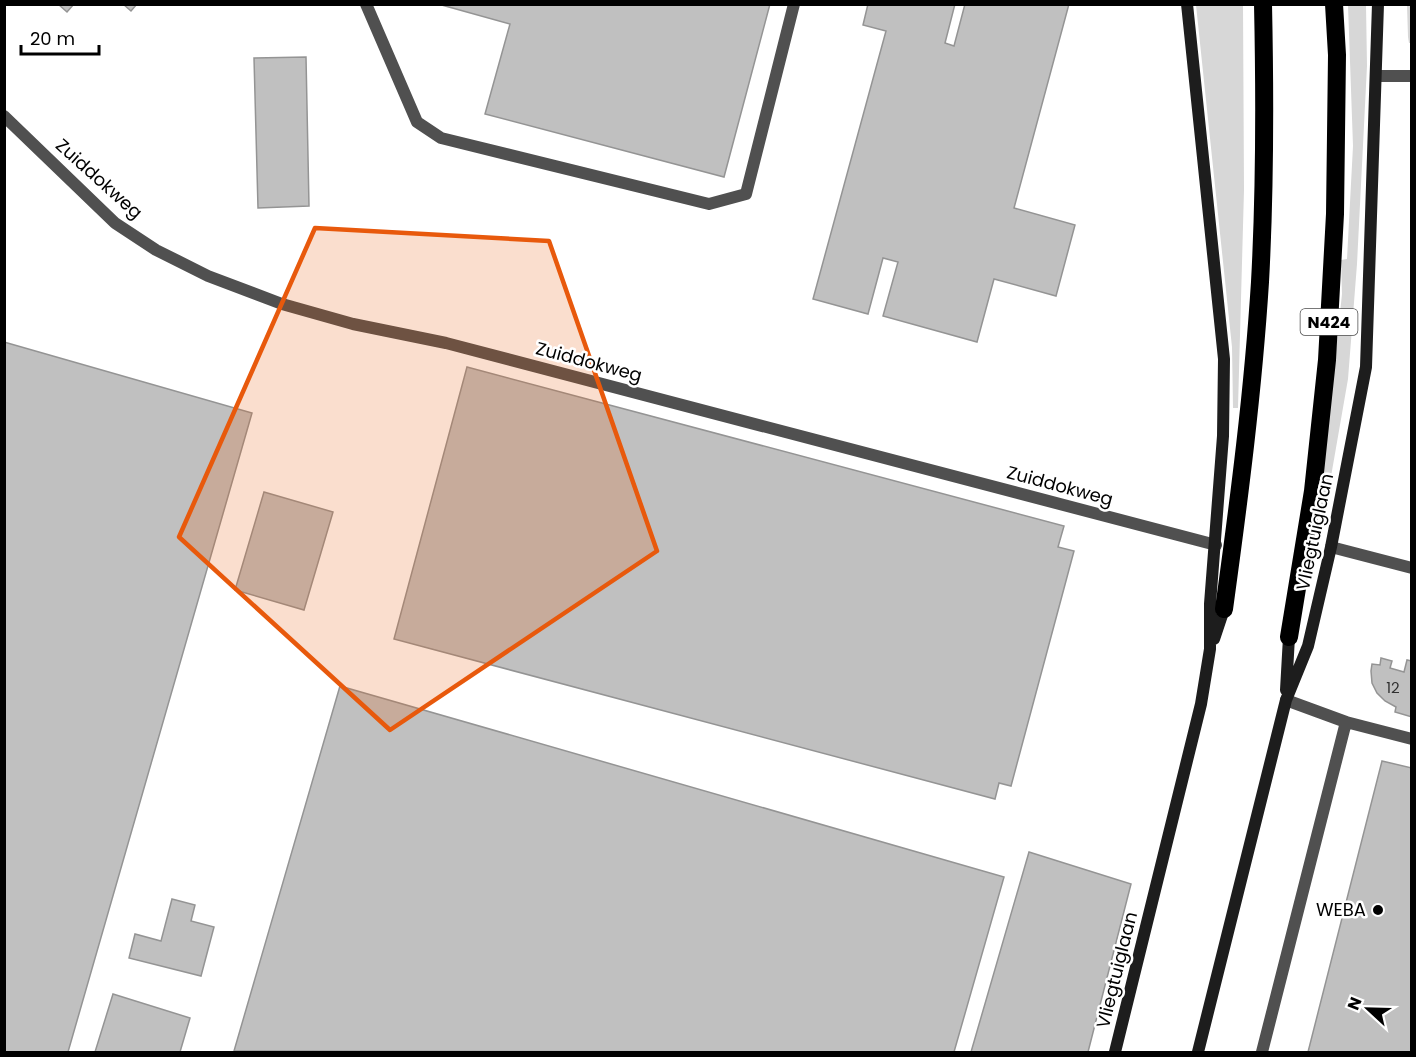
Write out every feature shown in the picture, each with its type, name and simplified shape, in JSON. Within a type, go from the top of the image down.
[{"type":"highway","points":[[1224,609],[1243,465],[1260,282],[1264,195],[1263,4]]},
{"type":"highway","name":"N424","points":[[1289,637],[1313,491],[1327,360],[1335,214],[1337,55],[1334,4]]},
{"type":"main road","name":"Vliegtuiglaan","points":[[1115,1053],[1201,704],[1210,649],[1210,604],[1223,436],[1224,359],[1187,4]]},
{"type":"main road","name":"Vliegtuiglaan","points":[[1198,1053],[1286,700],[1308,646],[1331,547],[1366,367],[1378,4]]},
{"type":"main road","points":[[1210,649],[1224,609]]},
{"type":"main road","name":"N424","points":[[1286,700],[1289,637]]},
{"type":"street","points":[[366,4],[417,122],[441,138],[709,204],[746,194],[794,4]]},
{"type":"street","points":[[1377,76],[1412,76]]},
{"type":"street","name":"Zuiddokweg","points":[[4,116],[115,223],[156,250],[208,276],[282,304],[353,324],[446,344],[1216,545]]},
{"type":"street","points":[[1331,547],[1412,568]]},
{"type":"street","points":[[1286,700],[1346,722],[1412,739]]},
{"type":"street","points":[[1262,1053],[1346,722]]},
{"type":"highlighted area","points":[[315,228],[549,241],[657,551],[390,730],[179,537]]},
{"type":"shaded area","points":[[1196,5],[1243,5],[1244,190],[1238,408],[1233,408],[1232,347]]},
{"type":"shaded area","points":[[1348,5],[1366,5],[1367,66],[1357,264],[1348,379],[1325,511],[1319,511],[1342,294],[1341,260],[1347,259],[1353,146]]},
{"type":"shaded area","points":[[1407,5],[1411,5],[1411,43],[1408,37]]},
{"type":"building","points":[[58,4],[74,4],[67,12]]},
{"type":"building","points":[[123,4],[137,4],[131,11]]},
{"type":"building","points":[[438,4],[770,4],[724,177],[485,114],[510,24]]},
{"type":"building","points":[[868,4],[955,4],[945,43],[954,46],[965,4],[1069,4],[1014,208],[1075,225],[1056,296],[994,279],[977,342],[883,316],[898,262],[883,258],[868,314],[813,299],[886,31],[863,25]]},
{"type":"building","points":[[306,57],[309,206],[258,208],[254,58]]},
{"type":"building","points":[[4,342],[252,413],[68,1052],[4,1052]]},
{"type":"building","points":[[467,367],[1064,526],[1058,547],[1074,551],[1011,786],[999,783],[995,799],[394,639]]},
{"type":"building","points":[[264,492],[333,512],[304,610],[235,590]]},
{"type":"building","points":[[1381,658],[1392,661],[1390,668],[1404,672],[1407,660],[1412,661],[1412,717],[1395,712],[1396,707],[1377,693],[1372,683],[1371,671],[1372,664],[1380,665]]},
{"type":"building","points":[[340,686],[1004,877],[954,1052],[234,1051]]},
{"type":"building","name":"WEBA","points":[[1382,761],[1412,768],[1412,1052],[1308,1052]]},
{"type":"building","points":[[1029,852],[1131,884],[1088,1052],[971,1052]]},
{"type":"building","points":[[172,899],[195,905],[191,921],[214,927],[201,976],[129,958],[135,934],[161,941]]},
{"type":"building","points":[[113,994],[190,1018],[180,1052],[95,1052]]},
{"type":"place","name":"WEBA","points":[[1378,910]]}]
